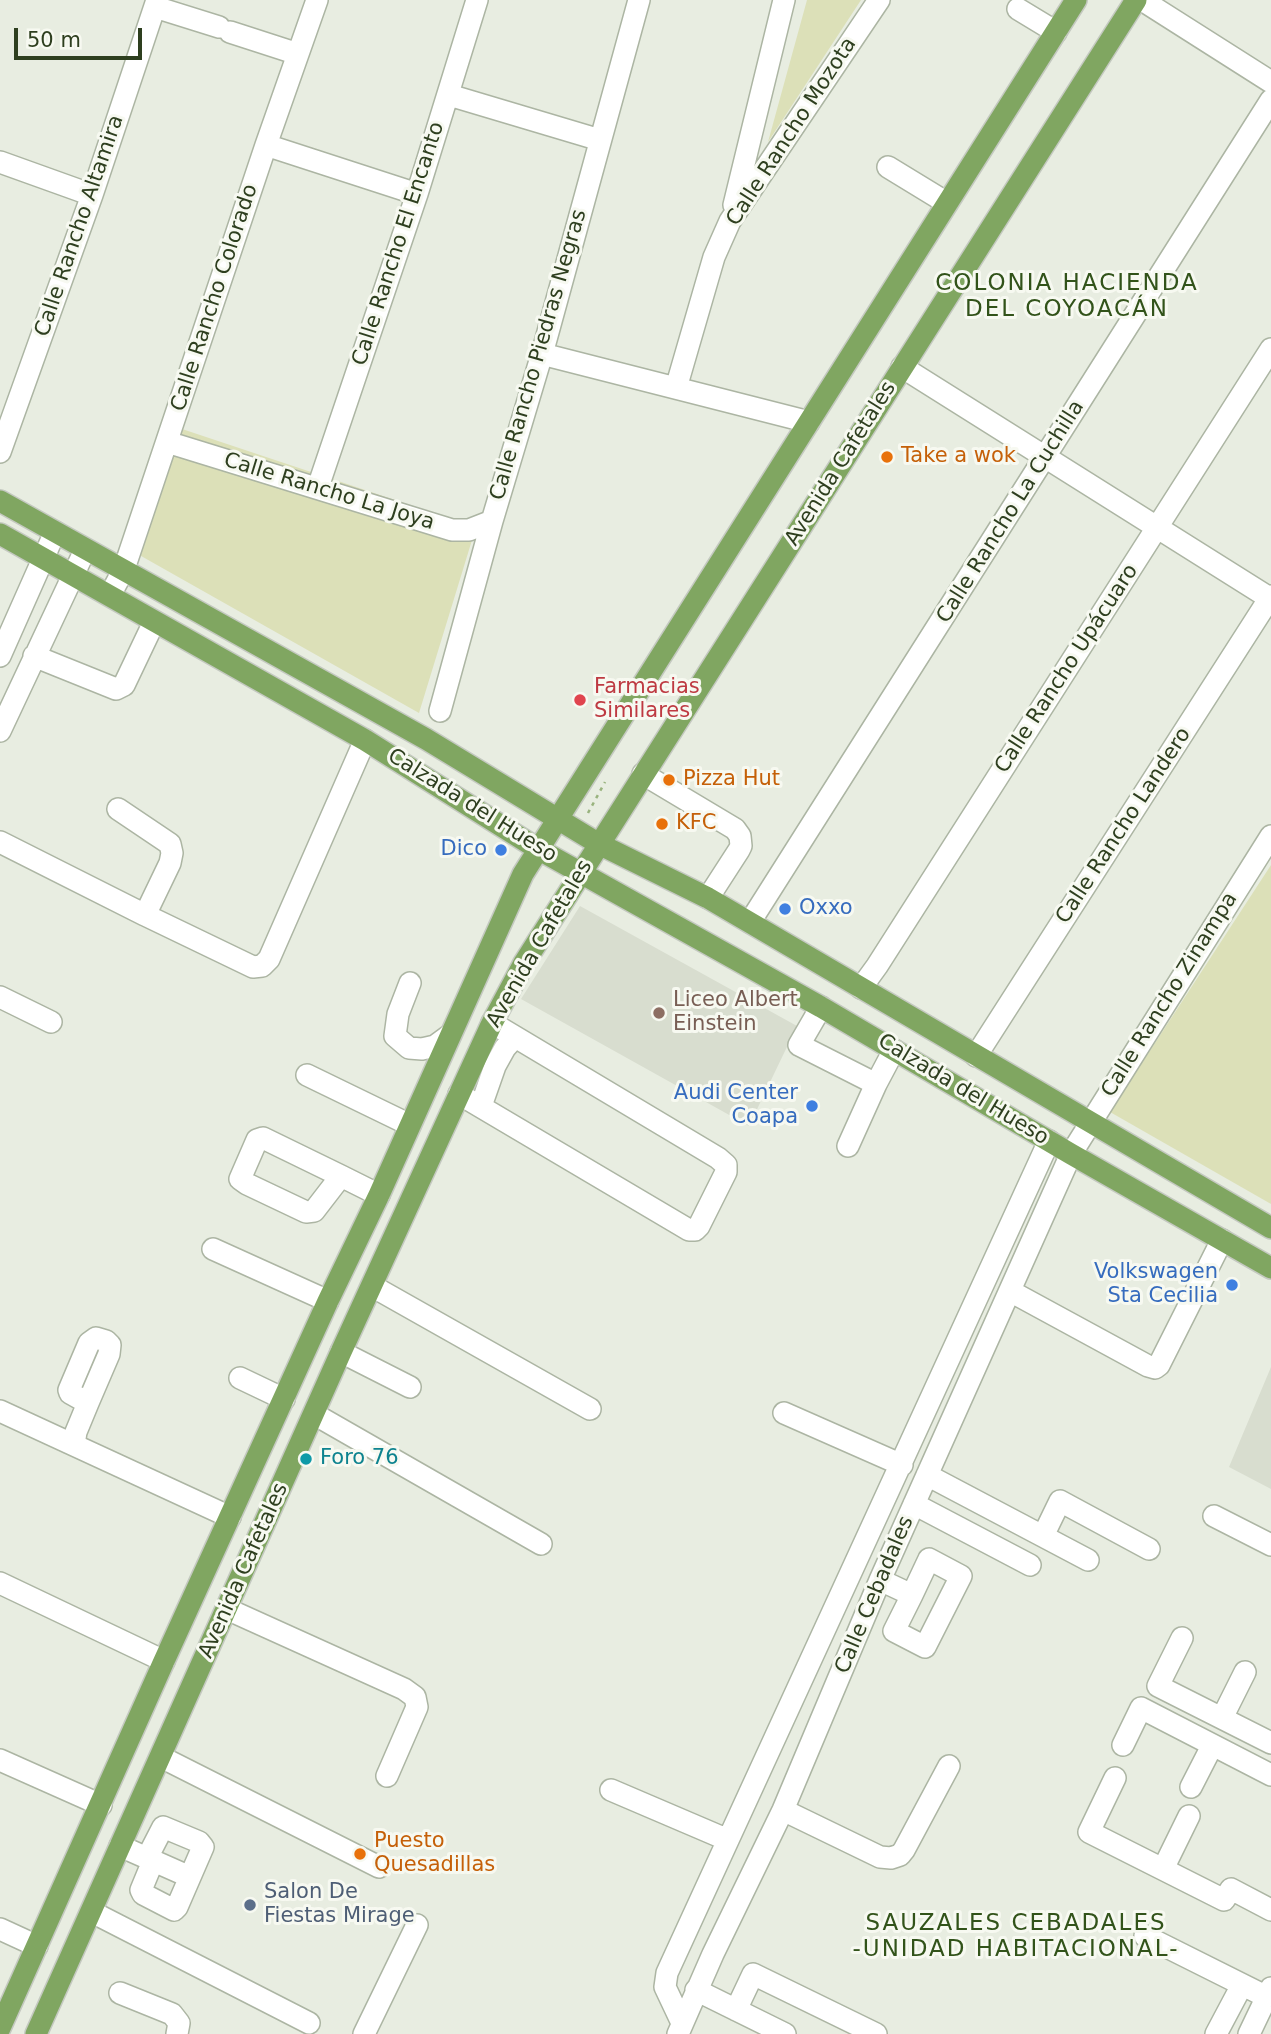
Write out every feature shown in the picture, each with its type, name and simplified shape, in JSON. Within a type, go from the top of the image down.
[{"type":"main road","name":"Avenida Cafetales","points":[[0,2028],[164,1661],[379,1195],[523,874],[1076,0]]},
{"type":"main road","name":"Avenida Cafetales","points":[[36,2034],[341,1352],[372,1286],[470,1101],[504,1030],[524,963],[1136,0]]},
{"type":"main road","name":"Calzada del Hueso","points":[[0,501],[426,739],[599,844],[750,922],[1271,1228]]},
{"type":"main road","name":"Calzada del Hueso","points":[[0,534],[365,740],[538,849],[821,1007],[1271,1269]]},
{"type":"street","name":"Calle Rancho Colorado","points":[[110,595],[124,569],[317,0]]},
{"type":"street","name":"Calle Rancho El Encanto","points":[[318,488],[417,194],[477,0]]},
{"type":"street","name":"Calle Rancho Piedras Negras","points":[[440,711],[639,0]]},
{"type":"street","points":[[730,221],[784,0]]},
{"type":"street","name":"Calle Rancho Mozota","points":[[676,388],[714,257],[730,221],[879,0]]},
{"type":"street","points":[[1142,0],[1271,82]]},
{"type":"street","points":[[156,3],[224,30],[298,54]]},
{"type":"street","name":"Calle Rancho Altamira","points":[[0,452],[92,195],[156,3]]},
{"type":"street","points":[[1011,4],[1056,32]]},
{"type":"street","points":[[449,95],[600,140]]},
{"type":"street","name":"Calle Rancho La Cuchilla","points":[[750,922],[1271,100]]},
{"type":"street","points":[[266,145],[417,194]]},
{"type":"street","points":[[0,162],[92,195]]},
{"type":"street","points":[[888,167],[947,203]]},
{"type":"street","name":"Calle Rancho Upácuaro","points":[[861,988],[1271,349]]},
{"type":"street","points":[[542,354],[809,422]]},
{"type":"street","points":[[902,367],[1271,597]]},
{"type":"street","name":"Calle Rancho La Joya","points":[[167,442],[452,530],[469,530],[492,521]]},
{"type":"street","points":[[0,656],[55,532]]},
{"type":"street","points":[[0,731],[85,550]]},
{"type":"street","name":"Calle Rancho Landero","points":[[976,1056],[1271,597]]},
{"type":"street","points":[[34,656],[116,689],[124,685],[154,622]]},
{"type":"street","points":[[0,842],[253,967],[262,966],[269,959],[365,740]]},
{"type":"street","points":[[643,774],[735,829],[740,836],[739,850],[708,898]]},
{"type":"street","points":[[118,809],[170,844],[170,863],[145,915]]},
{"type":"street","name":"Calle Rancho Zinampa","points":[[1071,1154],[1271,836]]},
{"type":"street","points":[[410,983],[398,1014],[395,1036],[409,1048],[422,1049],[435,1046],[450,1035]]},
{"type":"street","points":[[0,997],[51,1022]]},
{"type":"street","points":[[821,1007],[799,1045],[876,1084]]},
{"type":"street","points":[[470,1101],[689,1230],[695,1230],[699,1226],[726,1172],[726,1165],[718,1158],[504,1030]]},
{"type":"street","points":[[848,1146],[894,1050]]},
{"type":"street","points":[[307,1075],[410,1125]]},
{"type":"street","points":[[680,2029],[665,1987],[667,1972],[1049,1141]]},
{"type":"street","name":"Calle Cebadales","points":[[680,2029],[696,1990],[783,1811],[880,1580],[1071,1154]]},
{"type":"street","points":[[341,1176],[379,1195]]},
{"type":"street","points":[[1008,1232],[1031,1243]]},
{"type":"street","points":[[1010,1291],[1155,1368],[1159,1365],[1222,1240]]},
{"type":"street","points":[[213,1249],[328,1301]]},
{"type":"street","points":[[372,1286],[590,1409]]},
{"type":"street","points":[[341,1352],[410,1387]]},
{"type":"street","points":[[240,1378],[284,1399]]},
{"type":"street","points":[[74,1445],[76,1432],[88,1403]]},
{"type":"street","points":[[0,1411],[230,1517]]},
{"type":"street","points":[[784,1413],[902,1465]]},
{"type":"street","points":[[314,1414],[541,1544]]},
{"type":"street","points":[[927,1475],[1088,1560]]},
{"type":"street","points":[[1043,1535],[1060,1501],[1149,1549]]},
{"type":"street","points":[[914,1504],[1030,1565]]},
{"type":"street","points":[[1214,1516],[1271,1545]]},
{"type":"street","points":[[880,1580],[912,1595]]},
{"type":"street","points":[[0,1583],[164,1661]]},
{"type":"street","points":[[227,1609],[404,1689],[415,1697],[417,1707],[387,1776]]},
{"type":"street","points":[[1182,1637],[1157,1686],[1271,1743]]},
{"type":"street","points":[[1222,1718],[1245,1672]]},
{"type":"street","points":[[1123,1745],[1141,1708],[1271,1775]]},
{"type":"street","points":[[1191,1787],[1212,1745]]},
{"type":"street","points":[[161,1757],[379,1867]]},
{"type":"street","points":[[0,1760],[101,1805]]},
{"type":"street","points":[[783,1811],[880,1857],[891,1858],[900,1855],[904,1850],[949,1766]]},
{"type":"street","points":[[1115,1778],[1089,1832],[1224,1900],[1231,1889],[1271,1910]]},
{"type":"street","points":[[611,1790],[729,1840]]},
{"type":"street","points":[[1163,1869],[1189,1816]]},
{"type":"street","points":[[163,1827],[199,1842],[203,1847],[190,1877],[174,1910],[143,1894],[141,1889],[163,1827]]},
{"type":"street","points":[[120,1846],[190,1877]]},
{"type":"street","points":[[92,1912],[309,2023]]},
{"type":"street","points":[[364,2034],[417,1925]]},
{"type":"street","points":[[0,1929],[37,1945]]},
{"type":"street","points":[[1145,1936],[1241,1985],[1269,1993],[1249,2034]]},
{"type":"street","points":[[736,2010],[753,1974],[876,2034]]},
{"type":"street","points":[[1216,2034],[1241,1985]]},
{"type":"street","points":[[696,1990],[785,2034]]},
{"type":"street","points":[[120,1993],[173,2014],[179,2023],[177,2034]]},
{"type":"shaded area","name":"Liceo Albert Einstein","points":[[580,906],[797,1026],[749,1126],[521,999]]},
{"type":"shaded area","points":[[1271,1367],[1271,1489],[1229,1467]]},
{"type":"green space","points":[[807,0],[861,0],[768,142]]},
{"type":"green space","points":[[179,428],[476,527],[419,713],[134,552]]},
{"type":"green space","points":[[1271,865],[1271,1204],[1110,1112]]},
{"type":"place","name":"Take a wok","points":[[887,457]]},
{"type":"place","name":"Farmacias Similares","points":[[580,700]]},
{"type":"place","name":"Pizza Hut","points":[[669,780]]},
{"type":"place","name":"KFC","points":[[662,824]]},
{"type":"place","name":"Dico","points":[[501,850]]},
{"type":"place","name":"Oxxo","points":[[785,909]]},
{"type":"place","name":"Liceo Albert Einstein","points":[[659,1013]]},
{"type":"place","name":"Audi Center Coapa","points":[[812,1106]]},
{"type":"place","name":"Volkswagen Sta Cecilia","points":[[1232,1285]]},
{"type":"place","name":"Foro 76","points":[[306,1459]]},
{"type":"place","name":"Puesto Quesadillas","points":[[360,1854]]},
{"type":"place","name":"Salon De Fiestas Mirage","points":[[250,1905]]},
{"type":"district","name":"COLONIA HACIENDA DEL COYOACÁN","points":[[1067,297]]},
{"type":"district","name":"SAUZALES CEBADALES -UNIDAD HABITACIONAL-","points":[[1016,1937]]}]
